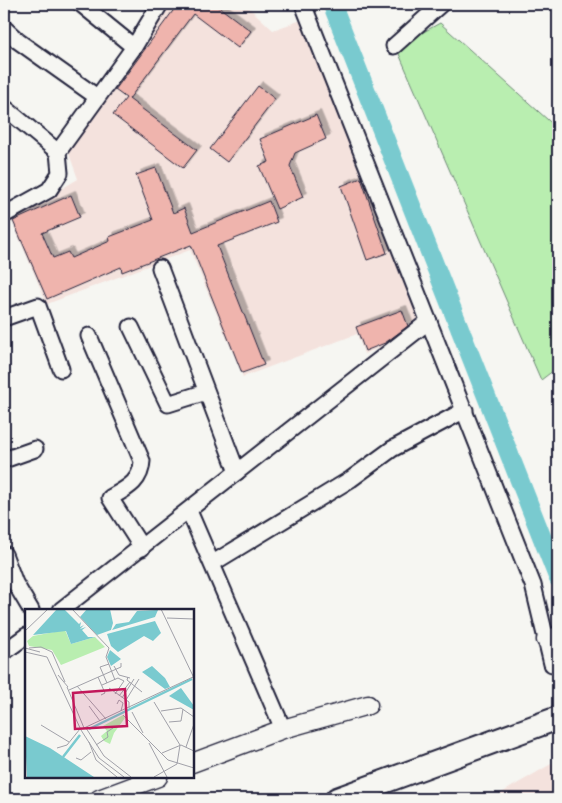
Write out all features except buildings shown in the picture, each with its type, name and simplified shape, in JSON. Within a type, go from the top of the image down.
[{"type":"main road","points":[[337,799],[558,718]]},
{"type":"street","points":[[81,4],[134,46]]},
{"type":"street","points":[[4,215],[49,190],[60,173],[58,152],[134,46],[160,4]]},
{"type":"street","points":[[303,4],[533,586],[552,638],[552,664]]},
{"type":"street","points":[[394,46],[441,4]]},
{"type":"street","points":[[4,28],[18,41],[97,97]]},
{"type":"street","points":[[4,107],[58,152]]},
{"type":"street","points":[[160,268],[237,472]]},
{"type":"street","points":[[4,318],[38,306],[61,369]]},
{"type":"street","points":[[62,609],[429,322]]},
{"type":"street","points":[[131,327],[168,404],[206,392]]},
{"type":"street","points":[[89,336],[142,461],[142,471],[136,482],[110,498],[142,548]]},
{"type":"street","points":[[213,563],[351,479],[392,449],[465,410]]},
{"type":"street","points":[[4,460],[35,449]]},
{"type":"street","points":[[189,511],[283,729]]},
{"type":"street","points":[[4,554],[15,583],[30,609]]},
{"type":"street","points":[[4,652],[25,637]]},
{"type":"street","points":[[194,763],[283,729],[368,705]]},
{"type":"street","points":[[99,799],[155,778]]},
{"type":"shaded area","points":[[172,4],[245,4],[273,30],[307,18],[423,330],[364,354],[357,334],[243,377],[190,250],[47,304],[11,219],[78,179],[68,151]]},
{"type":"shaded area","points":[[558,760],[558,799],[491,799]]},
{"type":"green space","points":[[440,23],[558,129],[558,367],[541,380],[396,47]]},
{"type":"waterway","points":[[332,4],[558,578]]}]
